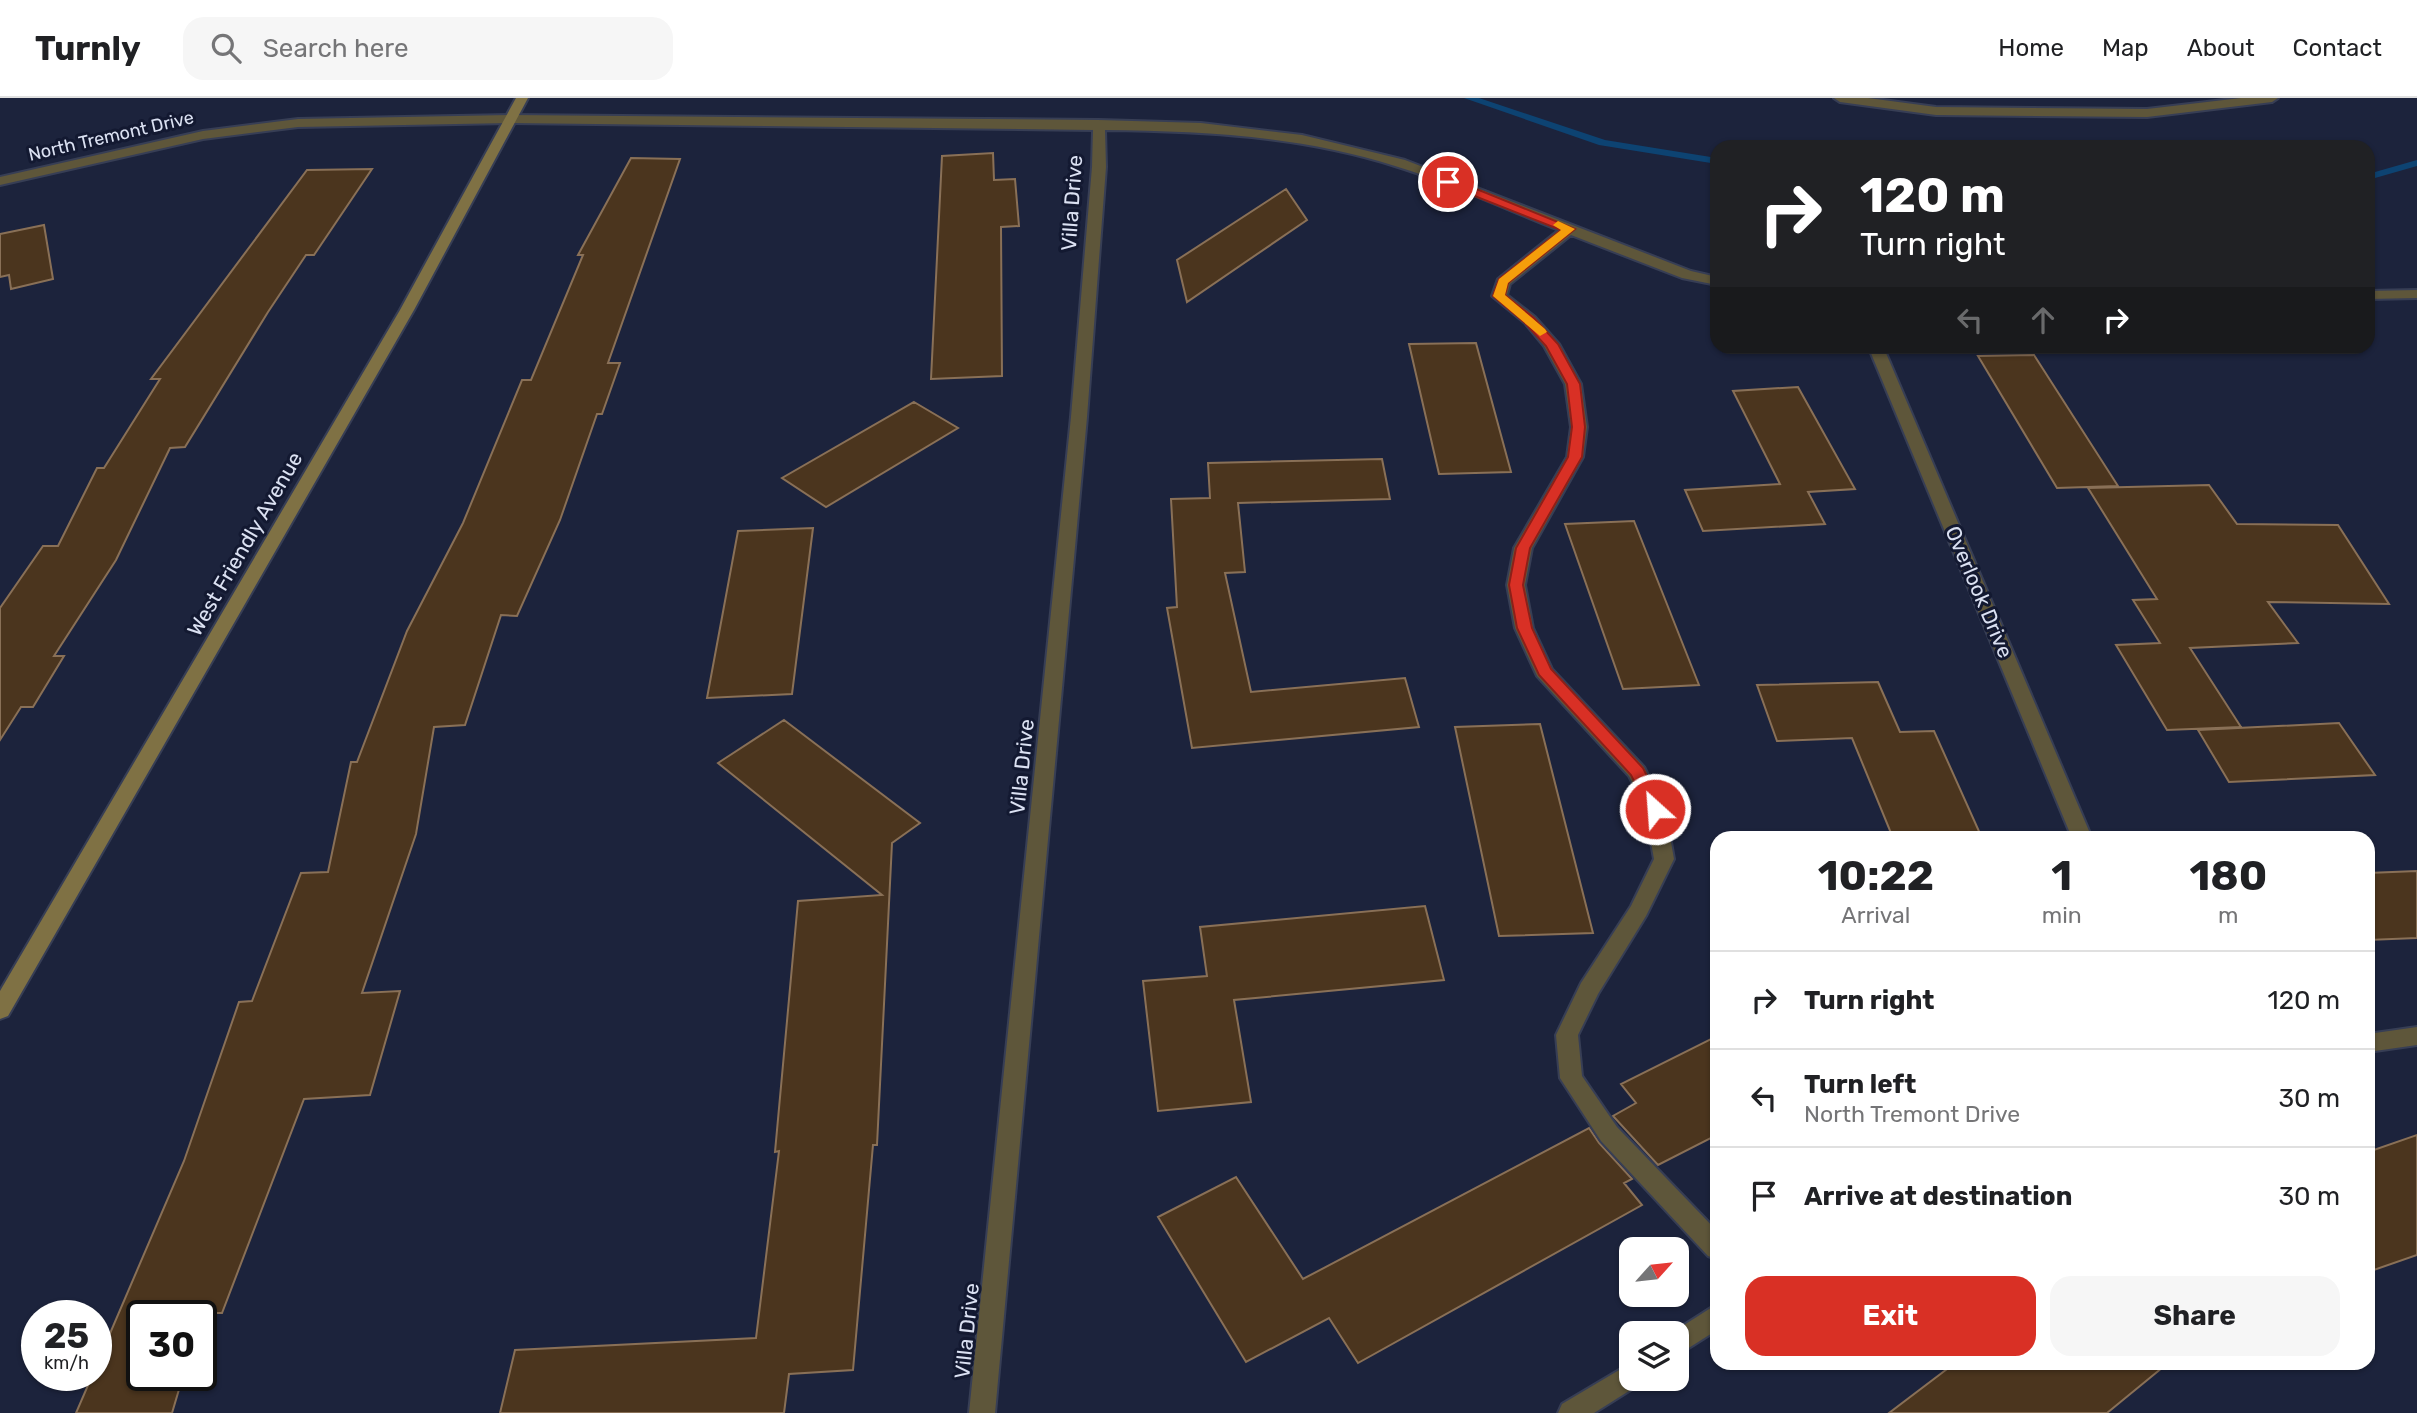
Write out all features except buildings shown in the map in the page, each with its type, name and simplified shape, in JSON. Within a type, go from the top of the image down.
[{"type":"main road","name":"West Friendly Avenue","points":[[0,1010],[407,310],[522,98]]},
{"type":"street","points":[[1840,98],[1936,111],[2147,113],[2272,98]]},
{"type":"street","name":"North Tremont Drive","points":[[0,181],[216,133],[298,123],[511,119],[1201,127],[1301,139],[1400,163],[1687,275],[1710,280]]},
{"type":"street","name":"Villa Drive","points":[[982,1413],[1079,417],[1099,167],[1099,124]]},
{"type":"street","points":[[1569,229],[1503,282],[1499,296],[1530,320],[1551,344],[1573,384],[1578,427],[1575,457],[1523,548],[1516,585],[1524,628],[1544,672],[1637,772],[1655,809],[1664,859],[1639,910],[1589,989],[1567,1035],[1571,1078],[1609,1134],[1710,1241]]},
{"type":"street","points":[[2375,295],[2417,294]]},
{"type":"street","name":"Overlook Drive","points":[[1878,354],[2079,831]]},
{"type":"street","points":[[2375,1042],[2417,1036]]},
{"type":"street","points":[[1689,1335],[1710,1321]]},
{"type":"street","points":[[1571,1413],[1619,1383]]},
{"type":"waterway","points":[[1469,98],[1603,143],[1710,160]]},
{"type":"waterway","points":[[2375,175],[2417,163]]},
{"type":"slow traffic","points":[[1540,332],[1530,320],[1499,296],[1503,282],[1569,229],[1558,225]]},
{"type":"route","points":[[1448,182],[1569,229],[1503,282],[1499,296],[1530,320],[1551,344],[1573,384],[1578,427],[1575,457],[1523,548],[1516,585],[1524,628],[1544,672],[1637,772],[1655,809]]}]
